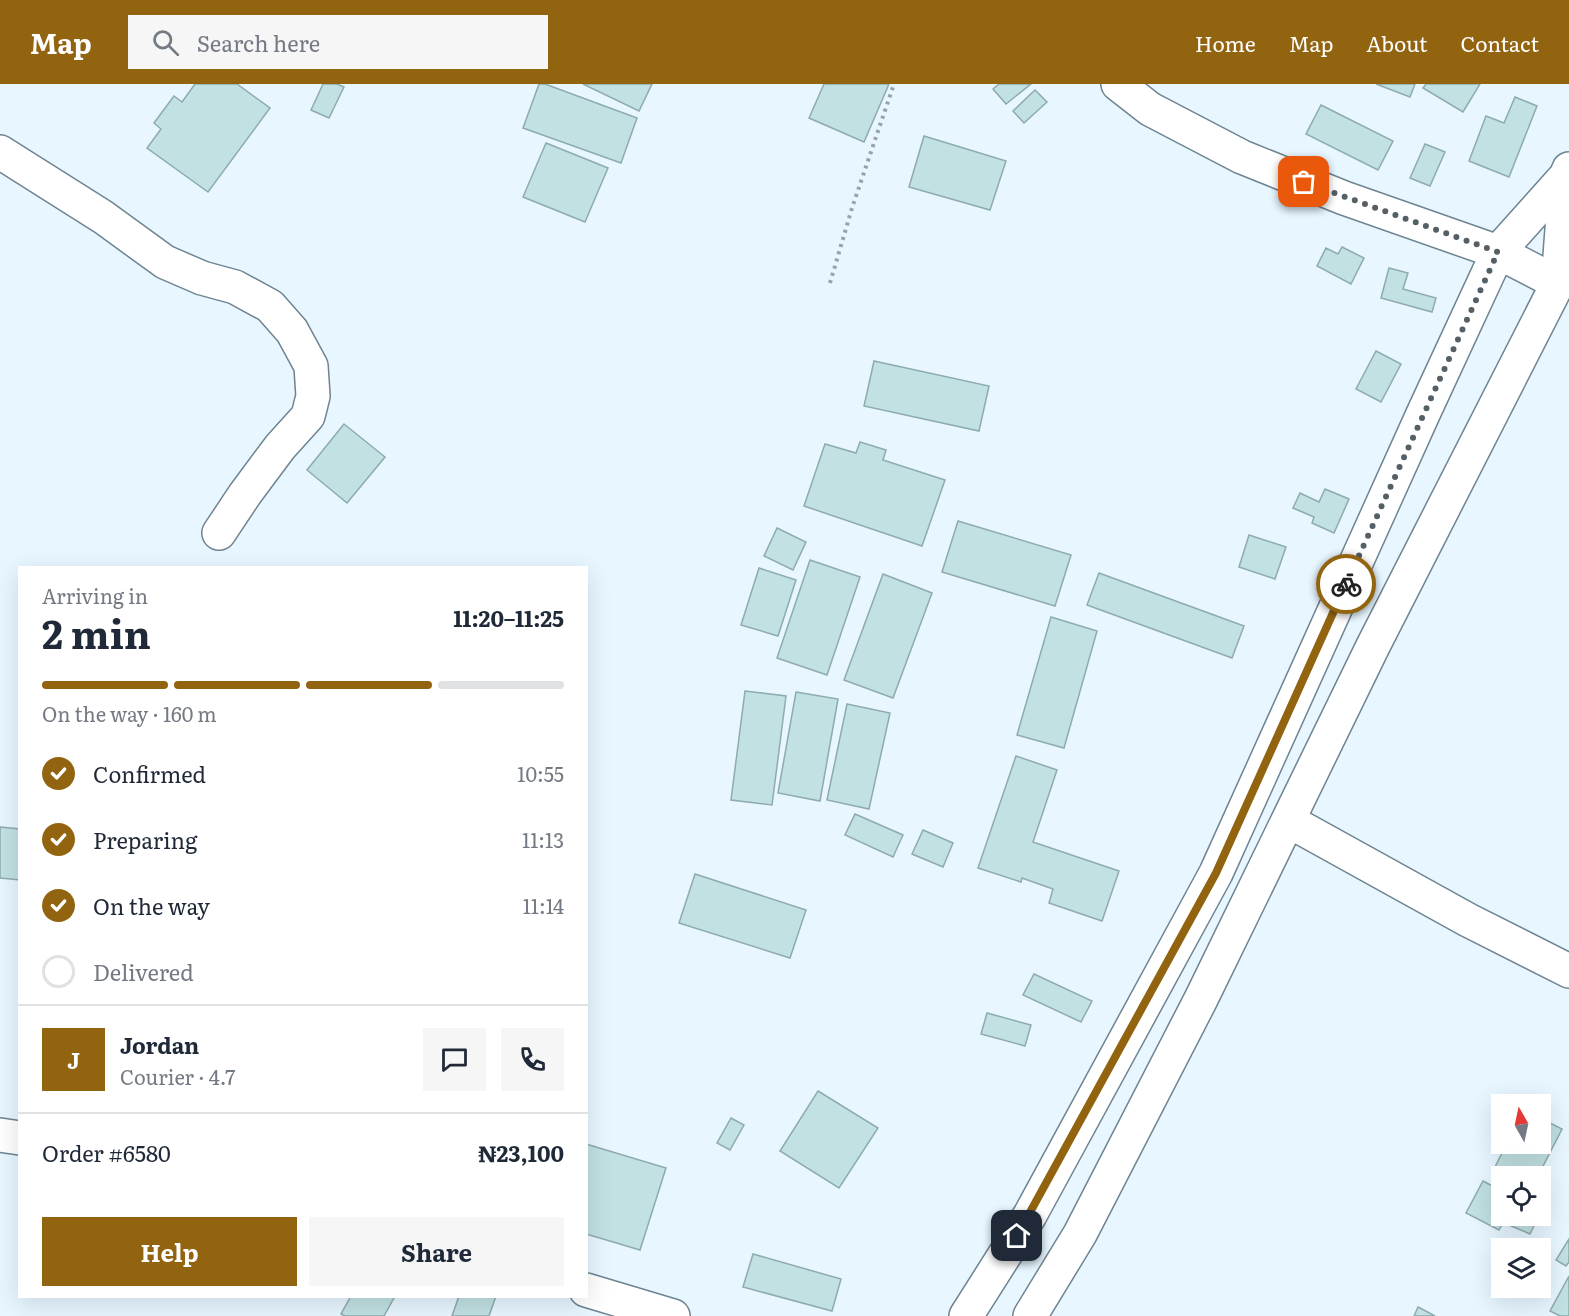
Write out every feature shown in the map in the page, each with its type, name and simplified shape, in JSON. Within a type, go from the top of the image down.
[{"type":"main road","points":[[1118,84],[1150,109],[1242,157],[1344,198],[1498,252],[1563,286]]},
{"type":"main road","points":[[0,152],[103,217],[165,262],[202,278],[234,287],[270,306],[292,331],[311,366],[313,396],[308,416],[280,447],[219,533]]},
{"type":"main road","points":[[966,1316],[1029,1215],[1216,873],[1498,252],[1567,173]]},
{"type":"main road","points":[[1030,1316],[1080,1234],[1202,999],[1373,646],[1563,286],[1567,173]]},
{"type":"main road","points":[[1289,821],[1468,920],[1569,971]]},
{"type":"main road","points":[[0,1135],[18,1138]]},
{"type":"main road","points":[[588,1291],[672,1316]]},
{"type":"path","points":[[830,283],[894,84]]},
{"type":"building","points":[[195,84],[237,84],[270,108],[208,192],[147,148],[161,129],[154,123],[174,96],[182,102]]},
{"type":"building","points":[[323,84],[337,84],[344,87],[329,118],[311,110]]},
{"type":"building","points":[[539,84],[545,84],[637,118],[621,163],[523,128]]},
{"type":"building","points":[[583,84],[652,84],[639,111]]},
{"type":"building","points":[[824,84],[889,84],[864,142],[809,118]]},
{"type":"building","points":[[999,84],[1031,84],[1006,104],[993,89]]},
{"type":"building","points":[[1376,84],[1415,84],[1410,97]]},
{"type":"building","points":[[1426,84],[1480,84],[1463,112],[1423,88]]},
{"type":"building","points":[[1035,90],[1047,102],[1024,123],[1013,111]]},
{"type":"building","points":[[1515,97],[1537,106],[1509,177],[1469,161],[1486,116],[1504,123]]},
{"type":"building","points":[[1321,105],[1393,141],[1378,170],[1306,134]]},
{"type":"building","points":[[924,136],[1006,161],[990,210],[909,187]]},
{"type":"building","points":[[546,143],[608,168],[585,222],[523,197]]},
{"type":"building","points":[[1425,144],[1445,152],[1430,186],[1410,178]]},
{"type":"building","points":[[1342,247],[1364,258],[1351,284],[1317,266],[1326,248],[1338,254]]},
{"type":"building","points":[[1389,268],[1408,273],[1403,289],[1436,298],[1432,312],[1381,298]]},
{"type":"building","points":[[1376,351],[1401,364],[1381,402],[1356,389]]},
{"type":"building","points":[[874,361],[989,386],[979,431],[864,406]]},
{"type":"building","points":[[344,424],[385,457],[347,503],[307,470]]},
{"type":"building","points":[[860,442],[886,450],[883,460],[945,480],[922,546],[804,506],[825,444],[856,453]]},
{"type":"building","points":[[1325,489],[1349,499],[1334,533],[1312,523],[1314,517],[1293,508],[1300,493],[1319,502]]},
{"type":"building","points":[[958,521],[1071,555],[1055,606],[942,572]]},
{"type":"building","points":[[777,528],[806,542],[793,570],[764,556]]},
{"type":"building","points":[[1249,535],[1286,547],[1275,579],[1239,567]]},
{"type":"building","points":[[810,560],[860,577],[827,675],[777,658]]},
{"type":"building","points":[[759,568],[796,580],[778,636],[741,625]]},
{"type":"building","points":[[1099,573],[1244,626],[1232,658],[1087,605]]},
{"type":"building","points":[[883,574],[932,593],[893,698],[844,680]]},
{"type":"building","points":[[1051,617],[1097,631],[1064,748],[1017,735]]},
{"type":"building","points":[[745,691],[786,696],[772,805],[731,800]]},
{"type":"building","points":[[796,692],[838,699],[820,801],[778,793]]},
{"type":"building","points":[[847,704],[890,713],[869,809],[827,800]]},
{"type":"building","points":[[1016,756],[1057,770],[1033,842],[1119,871],[1102,921],[1049,903],[1053,889],[1022,878],[1021,882],[978,868]]},
{"type":"building","points":[[855,814],[903,835],[893,857],[845,835]]},
{"type":"building","points":[[0,827],[18,829],[18,880],[0,878]]},
{"type":"building","points":[[923,830],[953,843],[943,867],[912,854]]},
{"type":"building","points":[[695,874],[806,910],[790,958],[679,923]]},
{"type":"building","points":[[1034,974],[1092,1001],[1081,1022],[1023,995]]},
{"type":"building","points":[[987,1013],[1031,1025],[1025,1046],[981,1034]]},
{"type":"building","points":[[818,1091],[878,1128],[839,1188],[780,1151]]},
{"type":"building","points":[[731,1118],[744,1125],[730,1150],[717,1143]]},
{"type":"building","points":[[1551,1124],[1562,1129],[1551,1151]]},
{"type":"building","points":[[588,1145],[666,1168],[640,1250],[588,1235]]},
{"type":"building","points":[[1502,1154],[1549,1154],[1543,1166],[1496,1166]]},
{"type":"building","points":[[1483,1181],[1491,1185],[1491,1226],[1466,1213]]},
{"type":"building","points":[[1511,1226],[1534,1226],[1530,1234]]},
{"type":"building","points":[[1569,1239],[1569,1262],[1566,1266],[1556,1260]]},
{"type":"building","points":[[753,1254],[841,1279],[832,1311],[743,1287]]},
{"type":"building","points":[[1569,1276],[1569,1316],[1560,1316],[1550,1311]]},
{"type":"building","points":[[350,1298],[394,1298],[384,1316],[345,1316],[341,1314]]},
{"type":"building","points":[[458,1298],[495,1298],[489,1316],[452,1316]]},
{"type":"building","points":[[1418,1307],[1435,1316],[1414,1316]]},
{"type":"way so far","points":[[1304,182],[1498,252],[1346,584]]},
{"type":"route","points":[[1017,1236],[1216,873],[1346,584]]}]
